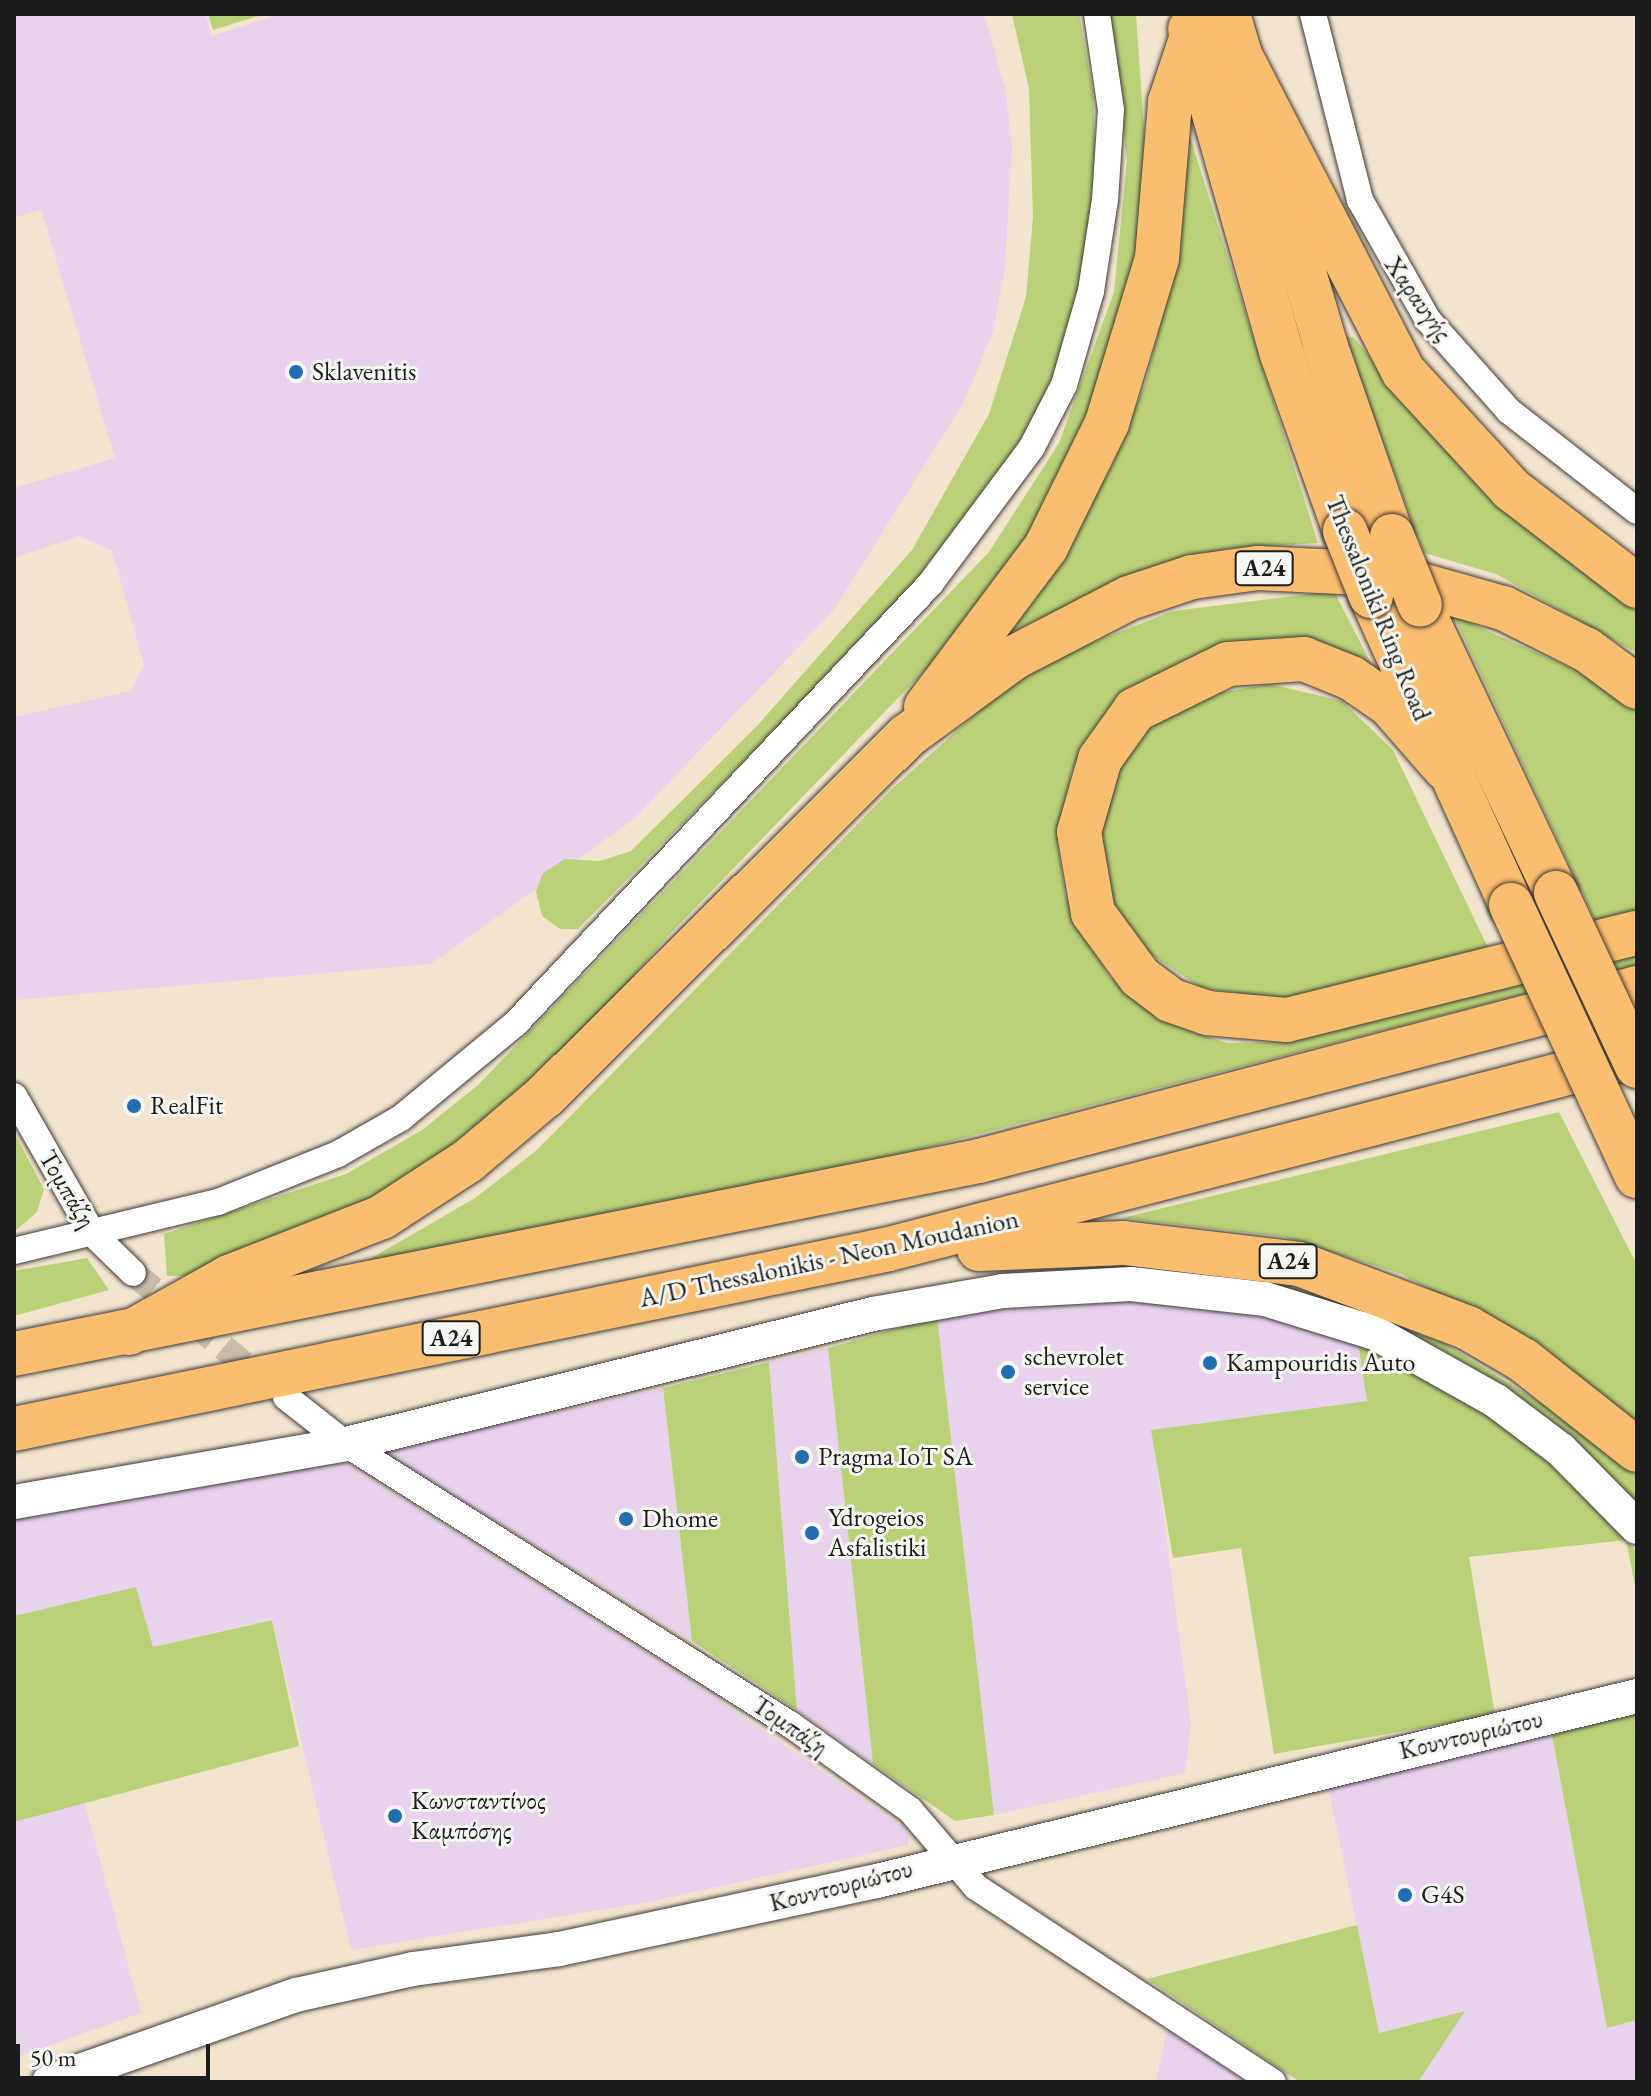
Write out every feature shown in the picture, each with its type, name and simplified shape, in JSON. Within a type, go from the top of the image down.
[{"type":"highway","name":"Thessaloniki Ring Road","points":[[1212,30],[1282,354],[1345,531],[1445,768],[1637,1176]]},
{"type":"highway","name":"Thessaloniki Ring Road","points":[[1212,30],[1392,536],[1420,605],[1637,1066]]},
{"type":"highway","points":[[1212,30],[1403,371],[1500,479],[1637,586]]},
{"type":"highway","points":[[907,736],[1046,547],[1107,423],[1154,272],[1170,102],[1212,30]]},
{"type":"highway","name":"Α24","points":[[14,1354],[129,1333],[229,1277],[382,1217],[468,1161],[567,1075],[907,736],[1064,628],[1192,577],[1258,568],[1382,574],[1467,595],[1547,628],[1637,687]]},
{"type":"highway","points":[[1445,768],[1389,704],[1330,667],[1264,657],[1228,664],[1135,710],[1100,759],[1079,832],[1093,913],[1140,977],[1170,1000],[1207,1013],[1287,1020],[1637,933]]},
{"type":"highway","points":[[129,1333],[979,1161],[1637,988]]},
{"type":"highway","name":"A/D Thessalonikis - Neon Moudanion","points":[[14,1429],[889,1249],[1637,1055]]},
{"type":"highway","name":"Α24","points":[[889,1249],[1124,1243],[1299,1264],[1468,1328],[1523,1360],[1637,1450]]},
{"type":"street","points":[[14,1251],[263,1186],[412,1110],[515,1024],[930,584],[1025,459],[1064,385],[1091,291],[1105,200],[1111,110],[1097,14]]},
{"type":"street","name":"Χαραυγής","points":[[1313,14],[1360,200],[1428,320],[1509,411],[1637,511]]},
{"type":"street","name":"Τομπάζη","points":[[14,1096],[92,1233],[133,1273]]},
{"type":"street","points":[[14,1502],[346,1444],[873,1314],[1065,1285],[1177,1286],[1265,1299],[1375,1333],[1496,1401],[1561,1450],[1637,1527]]},
{"type":"street","name":"Τομπάζη","points":[[286,1397],[346,1444],[791,1725],[910,1810],[976,1887],[1273,2082]]},
{"type":"street","name":"Κουντουριώτου","points":[[49,2082],[296,1995],[413,1969],[559,1949],[1637,1696]]},
{"type":"shaded area","points":[[14,14],[205,14],[212,36],[280,14],[984,14],[1005,87],[1012,145],[1005,268],[993,332],[964,402],[834,610],[634,819],[431,964],[14,1000],[14,717],[131,691],[144,665],[112,551],[79,536],[14,558],[14,488],[115,458],[41,209],[14,218]]},
{"type":"shaded area","points":[[1163,1291],[1357,1336],[1367,1401],[1152,1430],[1191,1724],[1185,1773],[994,1815],[937,1317],[991,1304]]},
{"type":"shaded area","points":[[828,1348],[873,1764],[797,1710],[769,1362]]},
{"type":"shaded area","points":[[663,1388],[692,1641],[373,1446],[538,1416]]},
{"type":"shaded area","points":[[336,1457],[685,1677],[908,1830],[908,1845],[648,1902],[351,1950],[272,1619],[153,1647],[135,1588],[14,1616],[14,1513]]},
{"type":"shaded area","points":[[1551,1730],[1607,2028],[1637,2020],[1637,2082],[1418,2082],[1464,2011],[1379,2033],[1327,1782]]},
{"type":"shaded area","points":[[84,1800],[141,2013],[14,2058],[14,1822]]},
{"type":"shaded area","points":[[1167,2030],[1246,2082],[1156,2082]]},
{"type":"green space","points":[[208,14],[264,14],[213,30]]},
{"type":"green space","points":[[1012,14],[1079,14],[1093,92],[1096,172],[1086,274],[1048,395],[992,497],[865,638],[578,929],[560,929],[542,916],[536,891],[543,873],[565,859],[600,861],[631,851],[757,726],[912,550],[989,414],[1026,297],[1033,217],[1029,89]]},
{"type":"green space","points":[[1110,14],[1136,14],[1147,174],[1142,255],[1067,479],[961,633],[669,935],[540,1084],[388,1198],[190,1276],[167,1276],[164,1234],[346,1174],[422,1130],[478,1085],[989,552],[1059,443],[1114,292],[1127,160]]},
{"type":"green space","points":[[1190,137],[1318,543],[1231,548],[1157,567],[1011,632],[1109,472],[1145,384],[1170,287]]},
{"type":"green space","points":[[1344,336],[1354,338],[1470,477],[1637,612],[1637,653],[1496,574],[1424,553]]},
{"type":"green space","points":[[1334,591],[1381,683],[1220,645],[1126,694],[1072,769],[1058,850],[1066,897],[1109,977],[1183,1029],[1227,1043],[1281,1042],[1637,948],[1637,965],[788,1183],[363,1263],[475,1198],[537,1150],[893,788],[1001,691],[1053,658],[1173,611]]},
{"type":"green space","points":[[1454,616],[1578,671],[1637,712],[1637,911],[1596,922]]},
{"type":"green space","points":[[1270,684],[1342,701],[1393,750],[1493,958],[1298,1001],[1202,988],[1141,948],[1102,885],[1095,819],[1139,729],[1205,695]]},
{"type":"green space","points":[[1559,1112],[1637,1265],[1637,1422],[1548,1352],[1401,1274],[1284,1237],[1122,1218]]},
{"type":"green space","points":[[14,1133],[44,1189],[37,1212],[14,1232]]},
{"type":"green space","points":[[87,1258],[109,1290],[14,1316],[14,1271]]},
{"type":"green space","points":[[1127,1265],[1266,1278],[1444,1343],[1577,1425],[1637,1477],[1637,1506],[1296,1297],[990,1278]]},
{"type":"green space","points":[[937,1317],[994,1815],[955,1821],[873,1764],[828,1348]]},
{"type":"green space","points":[[1357,1336],[1438,1377],[1570,1477],[1637,1552],[1637,1596],[1626,1540],[1469,1557],[1495,1715],[1274,1754],[1241,1548],[1173,1558],[1151,1430],[1367,1401]]},
{"type":"green space","points":[[769,1362],[797,1710],[692,1641],[663,1388]]},
{"type":"green space","points":[[136,1587],[153,1647],[272,1620],[299,1746],[14,1822],[14,1616]]},
{"type":"green space","points":[[1637,1708],[1637,2020],[1607,2028],[1551,1730]]},
{"type":"green space","points":[[1357,1925],[1379,2033],[1465,2011],[1418,2082],[1300,2082],[1147,1979]]},
{"type":"tunnel","points":[[133,1273],[267,1383]]},
{"type":"place","name":"Sklavenitis","points":[[296,372]]},
{"type":"place","name":"RealFit","points":[[134,1106]]},
{"type":"place","name":"Kampouridis Auto","points":[[1210,1363]]},
{"type":"place","name":"schevrolet service","points":[[1008,1372]]},
{"type":"place","name":"Pragma IoT SA","points":[[802,1457]]},
{"type":"place","name":"Dhome","points":[[626,1519]]},
{"type":"place","name":"Ydrogeios Asfalistiki","points":[[812,1533]]},
{"type":"place","name":"Κωνσταντίνος Καμπόσης","points":[[395,1816]]},
{"type":"place","name":"G4S","points":[[1405,1895]]}]
